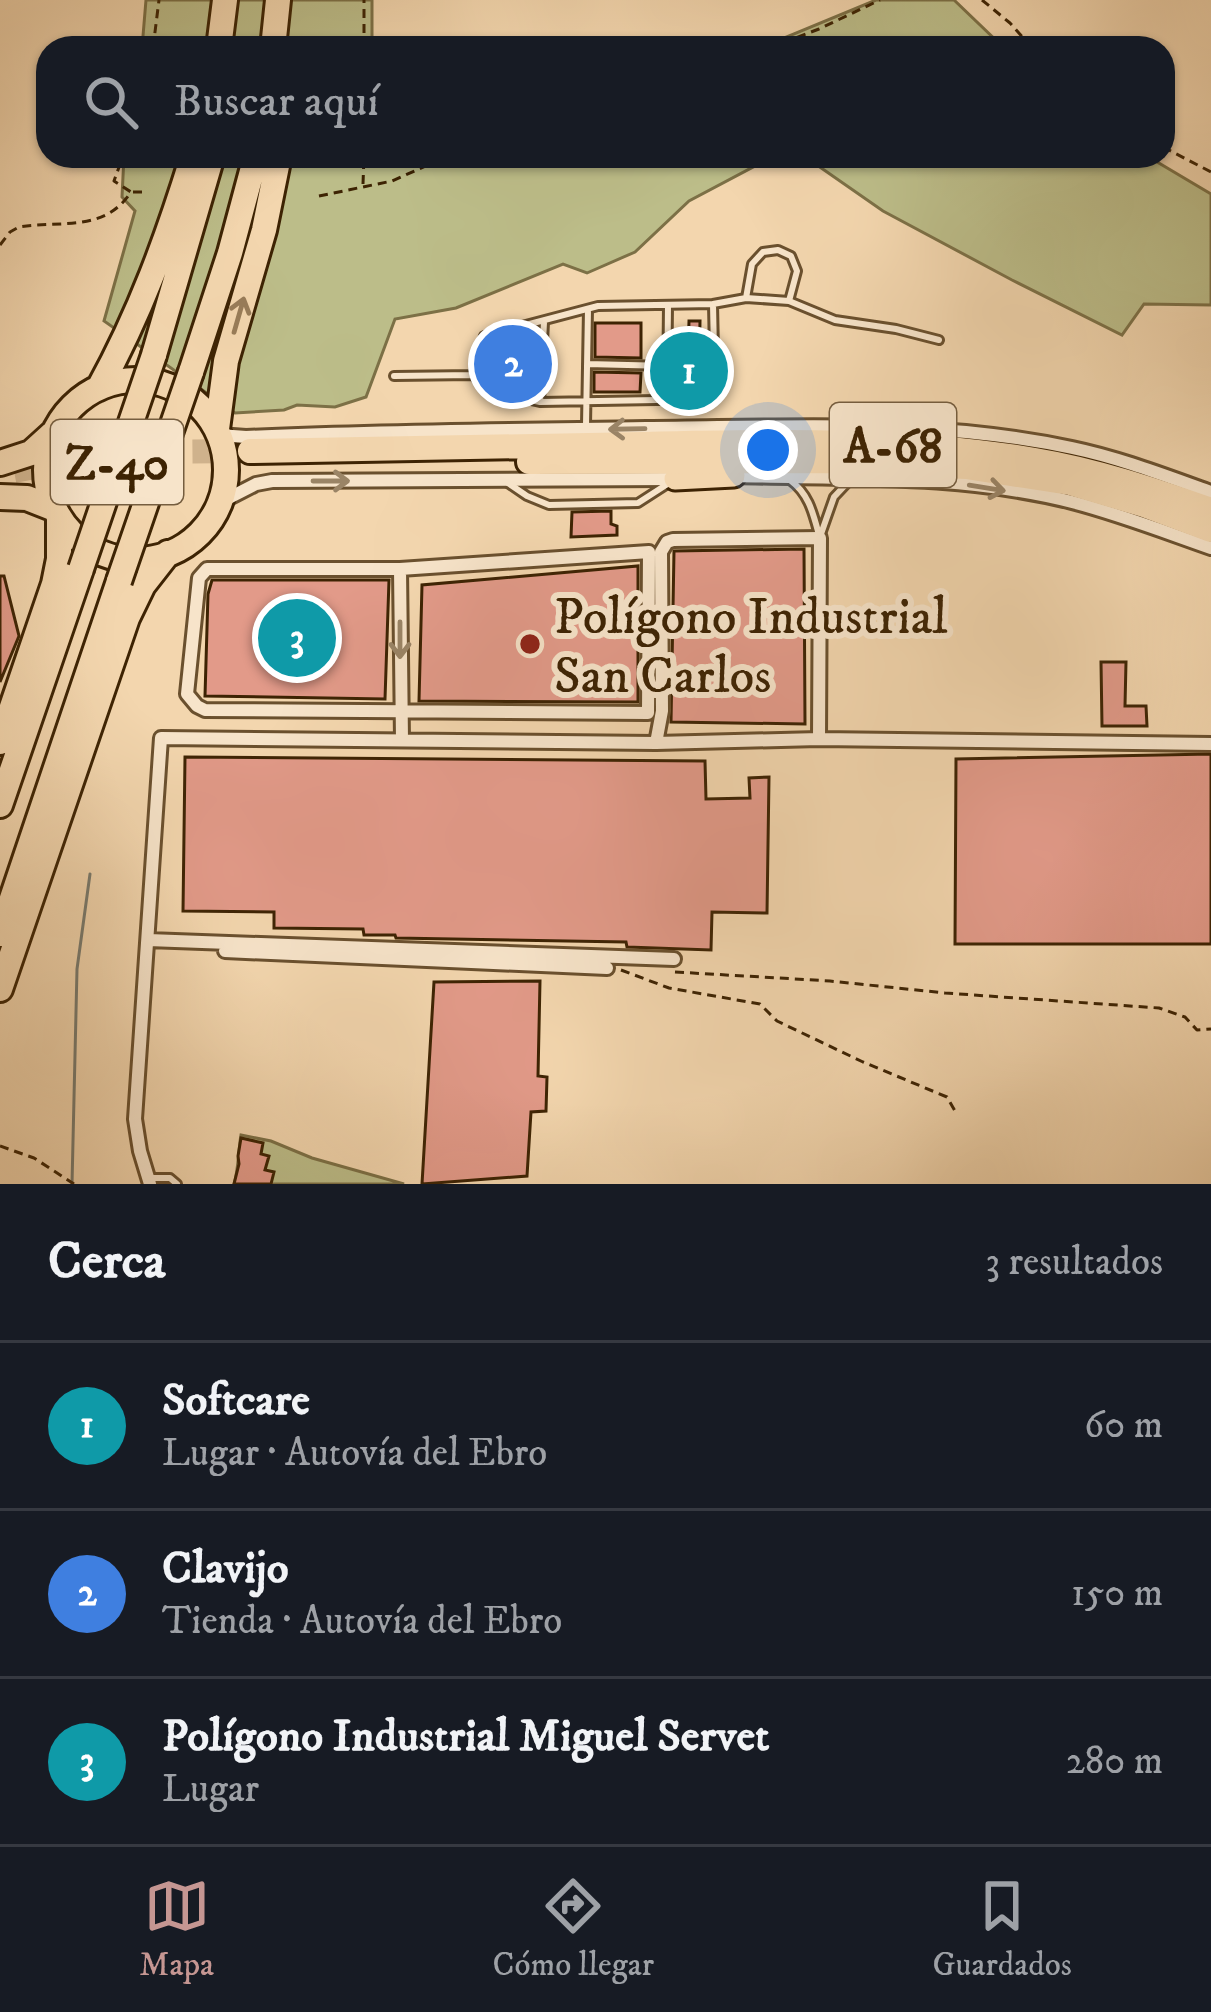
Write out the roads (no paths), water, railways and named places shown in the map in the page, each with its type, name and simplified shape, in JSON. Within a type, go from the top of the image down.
[{"type":"highway","points":[[220,36],[225,0]]},
{"type":"highway","points":[[234,36],[236,0]]},
{"type":"highway","points":[[274,36],[278,0]]},
{"type":"highway","points":[[288,36],[290,0]]},
{"type":"highway","points":[[99,388],[150,284],[189,168]]},
{"type":"highway","name":"Z-40","points":[[0,805],[154,356],[209,168]]},
{"type":"highway","name":"Z-40","points":[[0,934],[230,253],[253,168]]},
{"type":"highway","points":[[0,989],[127,618],[143,585],[168,554],[199,534],[219,503],[225,478],[218,432],[226,362],[277,168]]},
{"type":"highway","points":[[168,554],[138,560],[108,556],[81,541],[57,513],[26,499],[5,479],[54,433],[72,406],[99,388],[132,380],[167,385],[197,404],[218,432]]},
{"type":"highway","points":[[882,427],[908,435],[1021,448],[1040,460]]},
{"type":"highway","points":[[0,742],[59,560],[57,513],[46,471],[54,433]]},
{"type":"highway","name":"A-68","points":[[1211,510],[1106,476],[1040,460],[966,450],[813,443],[250,458],[846,470],[966,467],[1070,483],[1211,530]]},
{"type":"highway","points":[[675,479],[846,470]]},
{"type":"street","points":[[218,432],[246,437],[882,427],[1072,448],[1211,492]]},
{"type":"street","points":[[734,476],[787,478],[846,470],[967,484],[1069,501],[1211,548]]},
{"type":"street","points":[[219,503],[256,484],[272,482],[675,479]]},
{"type":"street","points":[[656,742],[662,711],[663,547],[673,540],[820,538],[819,739]]},
{"type":"street","points":[[648,712],[205,710],[187,694],[199,578],[207,569],[400,569],[649,552],[648,712],[656,742]]},
{"type":"street","points":[[400,569],[402,740]]},
{"type":"street","points":[[149,1181],[135,1119],[161,738],[1211,743]]},
{"type":"street","points":[[148,940],[674,959]]},
{"type":"street","points":[[172,941],[198,950],[607,968]]},
{"type":"lane","points":[[746,298],[752,264],[763,252],[778,250],[791,256],[797,271],[789,301]]},
{"type":"lane","points":[[473,375],[484,336],[598,306],[713,304],[746,298],[789,301],[835,320],[939,340]]},
{"type":"lane","points":[[394,376],[473,375],[489,391],[540,402],[716,399],[713,304]]},
{"type":"lane","points":[[667,400],[668,305]]},
{"type":"lane","points":[[586,429],[588,309]]},
{"type":"lane","points":[[540,402],[544,322]]},
{"type":"lane","points":[[587,364],[668,366]]},
{"type":"lane","points":[[820,538],[846,470]]},
{"type":"lane","points":[[787,478],[804,492],[820,538]]},
{"type":"lane","points":[[505,481],[539,502],[560,505],[638,503],[675,479]]},
{"type":"lane","points":[[149,1181],[170,1178],[177,1184]]},
{"type":"waterway","points":[[72,1184],[77,969],[90,874]]},
{"type":"tunnel","points":[[14,471],[136,452],[250,451]]},
{"type":"place","name":"Clavijo","points":[[513,364]]},
{"type":"place","name":"Softcare","points":[[689,371]]},
{"type":"place","name":"Polígono Industrial Miguel Servet","points":[[297,638]]},
{"type":"place","name":"Polígono Industrial San Carlos","points":[[530,644]]}]
